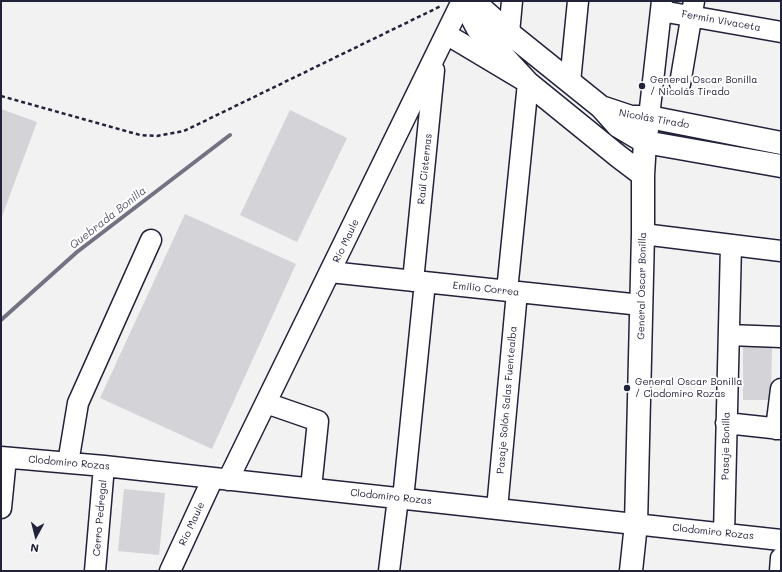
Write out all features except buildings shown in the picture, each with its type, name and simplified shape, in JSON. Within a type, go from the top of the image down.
[{"type":"main road","points":[[467,1],[470,14],[478,30],[528,83],[643,175]]},
{"type":"main road","points":[[473,1],[509,33],[601,107]]},
{"type":"main road","name":"Nicolás Tirado","points":[[601,107],[631,117],[649,117],[781,143]]},
{"type":"main road","name":"Nicolás Tirado","points":[[601,107],[618,126],[645,142],[781,166]]},
{"type":"main road","name":"General Óscar Bonilla","points":[[631,571],[636,524],[643,175],[645,142],[649,117]]},
{"type":"street","points":[[509,33],[512,1]]},
{"type":"street","points":[[570,82],[578,1]]},
{"type":"street","name":"Río Maule","points":[[170,571],[220,479],[266,403],[436,56],[446,34],[453,3]]},
{"type":"street","name":"Fermín Vivaceta","points":[[661,6],[693,9],[781,32]]},
{"type":"street","name":"General Óscar Bonilla","points":[[649,117],[661,6]]},
{"type":"street","points":[[680,84],[693,9]]},
{"type":"street","points":[[446,34],[528,83]]},
{"type":"street","name":"Raúl Cisternas","points":[[389,571],[400,498],[419,282],[436,56]]},
{"type":"street","name":"Pasaje Solón Salas Fuentealba","points":[[497,509],[528,83]]},
{"type":"street","points":[[643,234],[781,251]]},
{"type":"street","points":[[68,463],[78,403],[151,240]]},
{"type":"street","name":"Pasaje Bonilla","points":[[724,534],[731,245]]},
{"type":"street","name":"Emilio Correa","points":[[330,272],[641,306]]},
{"type":"street","points":[[729,335],[781,337]]},
{"type":"street","points":[[726,423],[778,429],[781,389]]},
{"type":"street","points":[[266,403],[318,421],[311,488]]},
{"type":"street","points":[[1,508],[4,457]]},
{"type":"street","name":"Clodomiro Rozas","points":[[4,457],[311,488],[781,540]]},
{"type":"street","name":"Cerro Pedregal","points":[[95,571],[104,466]]},
{"type":"street","points":[[780,571],[781,558]]},
{"type":"path","points":[[1,96],[140,135],[158,136],[184,131],[453,3]]},
{"type":"shaded area","points":[[1,109],[37,122],[1,219]]},
{"type":"shaded area","points":[[290,110],[347,138],[297,242],[240,215]]},
{"type":"shaded area","points":[[185,214],[296,264],[212,449],[100,398]]},
{"type":"shaded area","points":[[743,347],[772,347],[771,400],[743,400]]},
{"type":"shaded area","points":[[124,489],[165,493],[159,555],[118,551]]},
{"type":"waterway","name":"Quebrada Bonilla","points":[[1,320],[77,252],[230,135]]},
{"type":"place","name":"General Oscar Bonilla / Nicolás Tirado","points":[[642,86]]},
{"type":"place","name":"General Oscar Bonilla / Clodomiro Rozas","points":[[627,388]]}]
